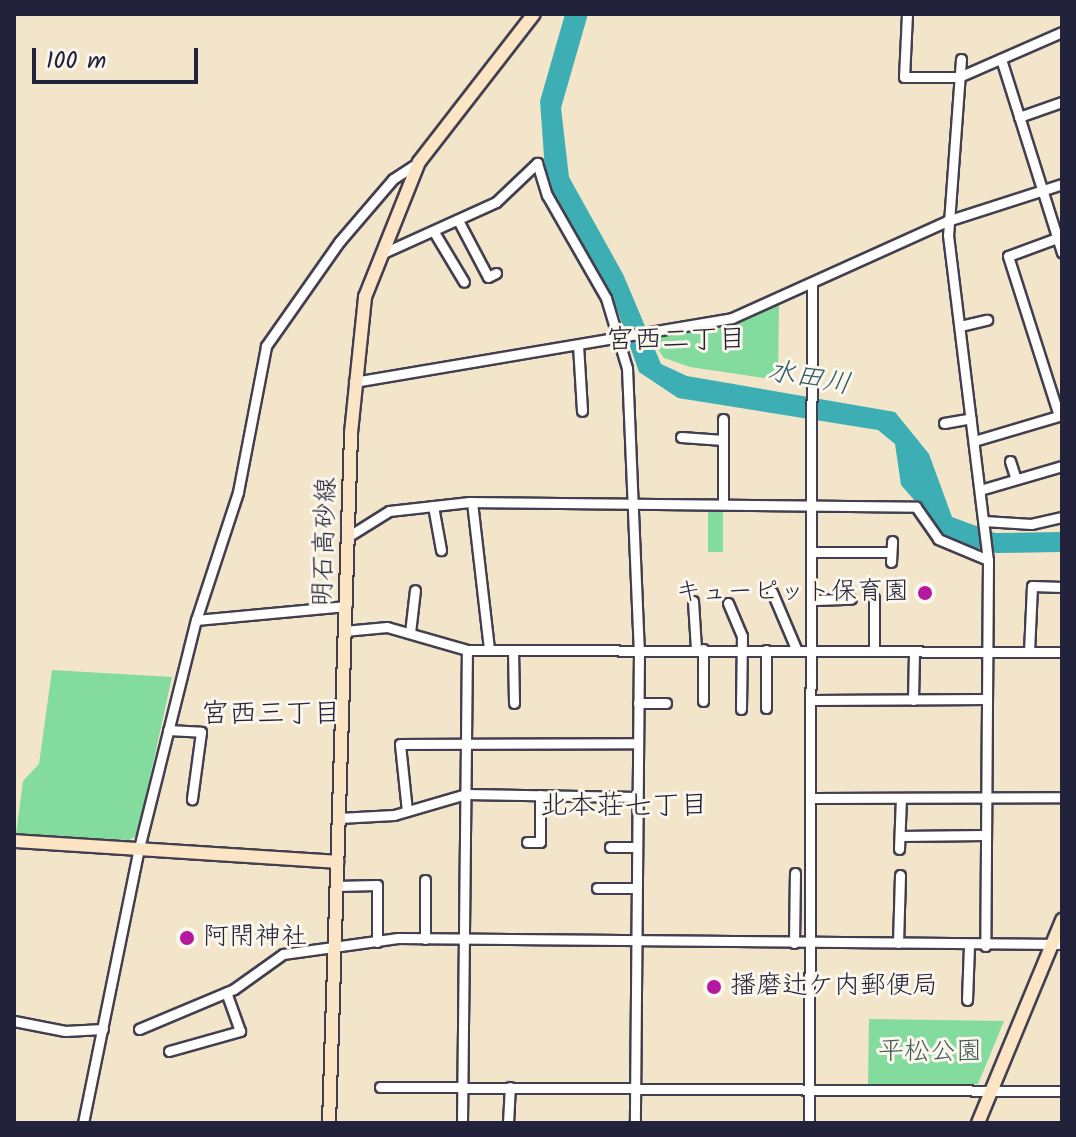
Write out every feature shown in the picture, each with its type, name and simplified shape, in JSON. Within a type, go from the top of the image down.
[{"type":"main road","name":"明石高砂線","points":[[329,1123],[354,382],[378,255],[419,162],[534,14]]},
{"type":"main road","points":[[14,841],[337,862]]},
{"type":"main road","points":[[978,1123],[1057,945],[1062,920]]},
{"type":"street","points":[[907,14],[904,77],[959,77],[1062,32]]},
{"type":"street","points":[[961,59],[947,221],[988,560],[985,946]]},
{"type":"street","points":[[1001,59],[1062,253]]},
{"type":"street","points":[[1019,117],[1062,102]]},
{"type":"street","points":[[83,1123],[139,848],[196,620],[238,492],[266,346],[330,253],[393,179],[419,162]]},
{"type":"street","points":[[378,255],[459,222],[496,202],[537,163],[547,195],[606,298],[614,339],[627,368],[639,649],[635,1123]]},
{"type":"street","points":[[354,382],[732,318],[947,221],[1062,184]]},
{"type":"street","points":[[459,222],[485,265],[488,277],[496,273]]},
{"type":"street","points":[[434,232],[464,282]]},
{"type":"street","points":[[974,441],[1060,416],[1008,256],[1057,238]]},
{"type":"street","points":[[809,1123],[815,600],[812,283]]},
{"type":"street","points":[[960,326],[987,320]]},
{"type":"street","points":[[578,345],[582,411]]},
{"type":"street","points":[[944,423],[971,418]]},
{"type":"street","points":[[723,419],[723,504]]},
{"type":"street","points":[[681,437],[723,440]]},
{"type":"street","points":[[1010,461],[1016,479]]},
{"type":"street","points":[[980,490],[1062,466]]},
{"type":"street","points":[[472,502],[489,650]]},
{"type":"street","points":[[349,536],[389,511],[472,502],[916,507],[938,539],[988,560]]},
{"type":"street","points":[[433,506],[441,550]]},
{"type":"street","points":[[984,521],[1031,524],[1062,517]]},
{"type":"street","points":[[815,552],[891,557],[892,541]]},
{"type":"street","points":[[1029,652],[1032,586],[1062,587]]},
{"type":"street","points":[[410,633],[415,590]]},
{"type":"street","points":[[772,592],[797,651]]},
{"type":"street","points":[[874,598],[874,651]]},
{"type":"street","points":[[815,600],[851,599]]},
{"type":"street","points":[[693,601],[703,701]]},
{"type":"street","points":[[728,603],[742,649],[741,709]]},
{"type":"street","points":[[196,620],[346,606]]},
{"type":"street","points":[[344,631],[387,627],[467,650],[1062,652]]},
{"type":"street","points":[[462,1123],[467,650]]},
{"type":"street","points":[[513,650],[514,703]]},
{"type":"street","points":[[766,650],[766,708]]},
{"type":"street","points":[[913,700],[914,651]]},
{"type":"street","points":[[814,700],[987,699]]},
{"type":"street","points":[[638,703],[666,703]]},
{"type":"street","points":[[168,730],[201,732],[192,799]]},
{"type":"street","points":[[407,811],[400,744],[638,743]]},
{"type":"street","points":[[339,818],[407,811],[466,794],[637,797]]},
{"type":"street","points":[[527,842],[540,842],[540,795]]},
{"type":"street","points":[[813,798],[1062,797]]},
{"type":"street","points":[[899,849],[901,798]]},
{"type":"street","points":[[900,836],[985,835]]},
{"type":"street","points":[[610,847],[637,847]]},
{"type":"street","points":[[794,943],[795,873]]},
{"type":"street","points":[[898,943],[900,875]]},
{"type":"street","points":[[425,880],[425,939]]},
{"type":"street","points":[[336,886],[377,885],[377,942]]},
{"type":"street","points":[[597,888],[636,888]]},
{"type":"street","points":[[139,1029],[226,992],[283,954],[377,942],[425,939],[1057,945]]},
{"type":"street","points":[[967,1000],[969,946]]},
{"type":"street","points":[[169,1051],[240,1031],[226,992]]},
{"type":"street","points":[[14,1021],[65,1031],[103,1029]]},
{"type":"street","points":[[380,1087],[1062,1091]]},
{"type":"street","points":[[508,1123],[510,1087]]},
{"type":"green space","points":[[779,304],[778,380],[690,367],[664,358],[651,339],[725,327]]},
{"type":"green space","points":[[708,508],[723,508],[723,552],[708,552]]},
{"type":"green space","points":[[52,670],[172,677],[137,836],[129,840],[16,834],[23,781],[39,764]]},
{"type":"green space","name":"平松公園","points":[[869,1019],[1004,1021],[978,1084],[868,1086]]},
{"type":"water","points":[[565,14],[588,14],[561,108],[569,177],[623,274],[661,364],[687,376],[895,412],[929,454],[952,517],[995,533],[1062,532],[1062,552],[996,553],[950,541],[901,485],[895,444],[878,430],[678,398],[639,372],[612,295],[546,184],[540,101]]},
{"type":"place","name":"キューピット保育園","points":[[925,593]]},
{"type":"place","name":"阿閇神社","points":[[187,938]]},
{"type":"place","name":"播磨辻ケ内郵便局","points":[[714,987]]},
{"type":"district","name":"宮西二丁目","points":[[676,341]]},
{"type":"district","name":"宮西三丁目","points":[[271,715]]},
{"type":"district","name":"北本荘七丁目","points":[[624,807]]},
{"type":"water label","name":"水田川","points":[[809,379]]}]
